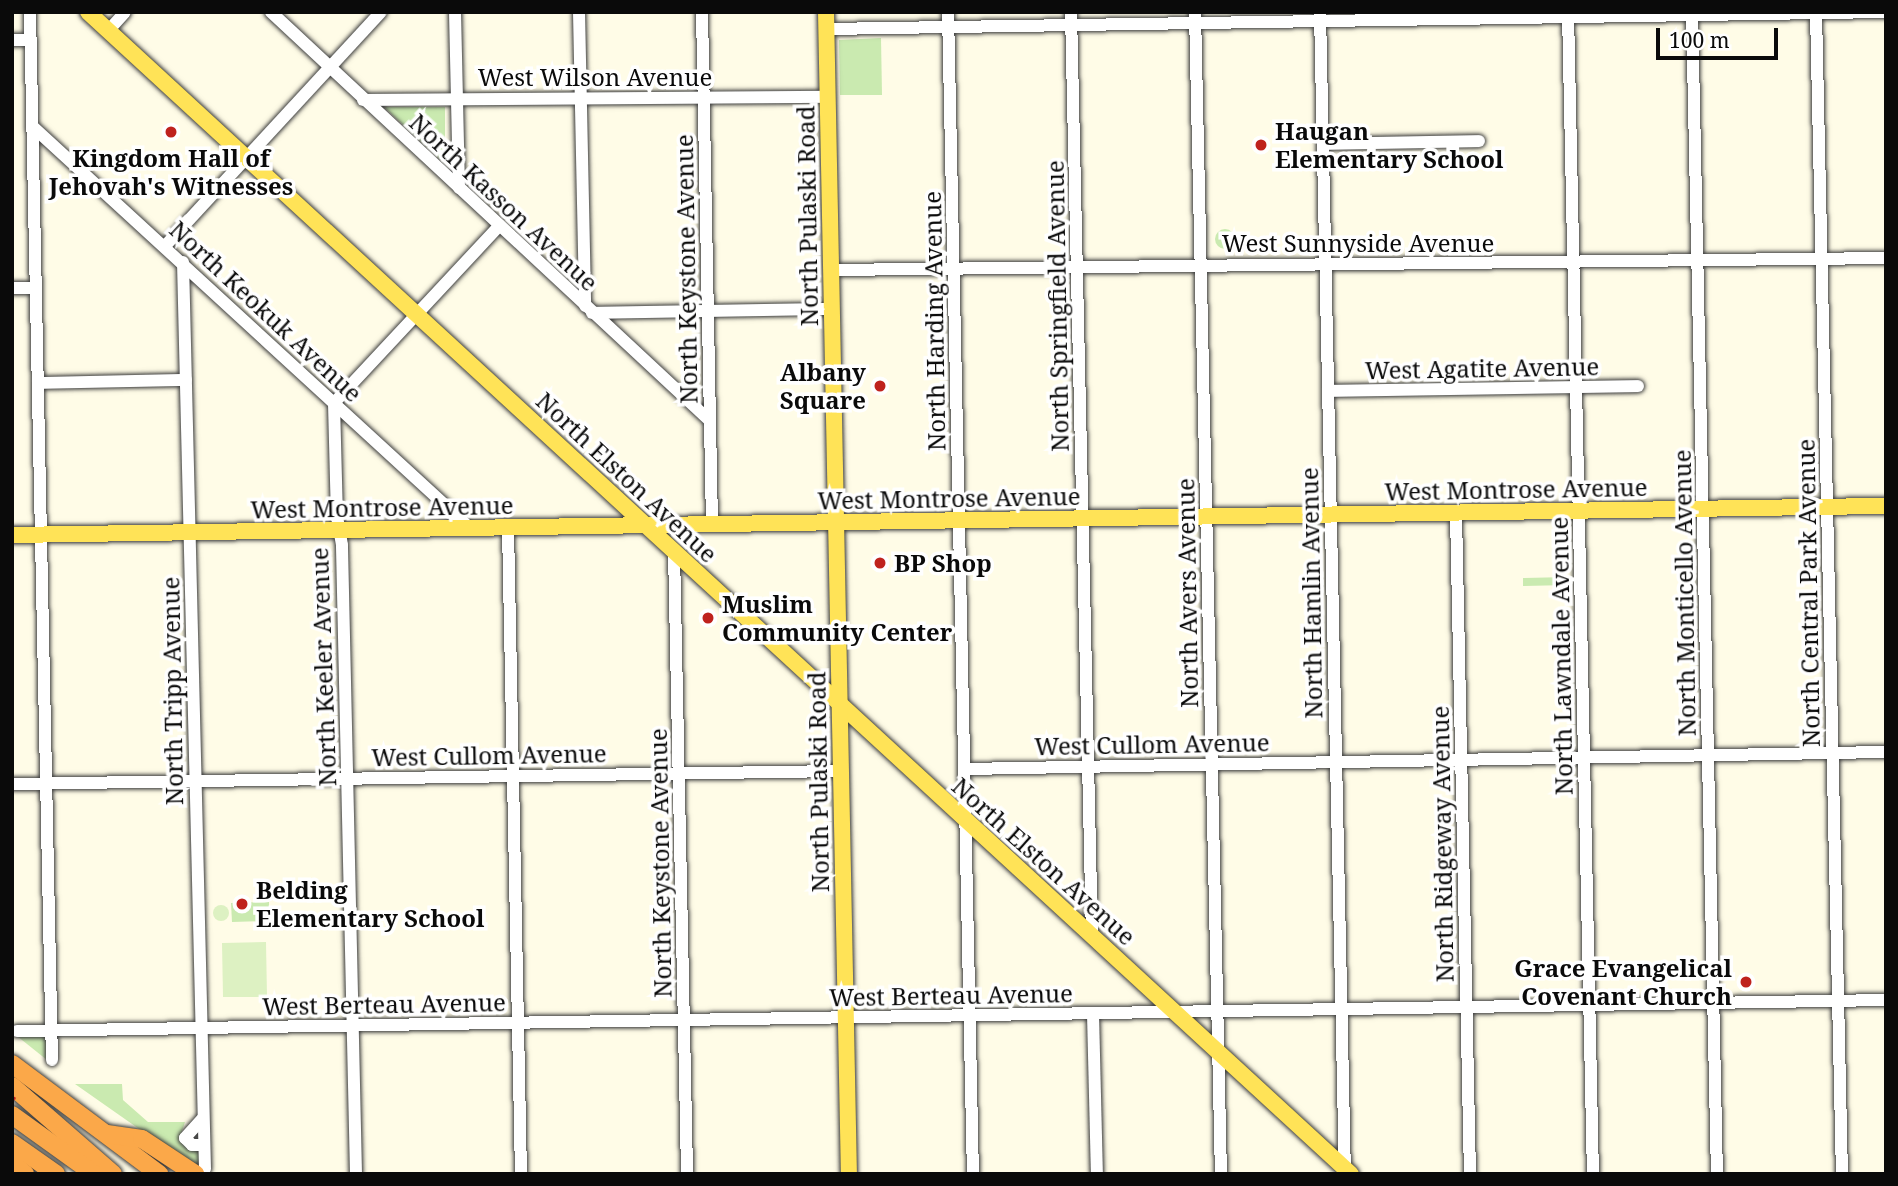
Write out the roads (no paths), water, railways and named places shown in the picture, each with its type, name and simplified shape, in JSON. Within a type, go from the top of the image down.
[{"type":"highway","points":[[12,1064],[159,1174]]},
{"type":"highway","points":[[12,1086],[113,1174]]},
{"type":"highway","points":[[12,1115],[94,1174]]},
{"type":"highway","points":[[106,1133],[142,1139],[200,1171]]},
{"type":"highway","points":[[12,1143],[56,1174]]},
{"type":"highway","points":[[12,1163],[25,1174]]},
{"type":"main road","name":"North Elston Avenue","points":[[88,12],[1347,1172]]},
{"type":"main road","name":"North Pulaski Road","points":[[826,20],[849,1174]]},
{"type":"main road","name":"West Montrose Avenue","points":[[12,535],[1886,506]]},
{"type":"street","points":[[30,12],[52,1060]]},
{"type":"street","points":[[108,31],[125,12]]},
{"type":"street","name":"North Kasson Avenue","points":[[271,12],[710,421]]},
{"type":"street","points":[[165,246],[381,12]]},
{"type":"street","points":[[455,12],[458,188]]},
{"type":"street","points":[[579,12],[588,309],[832,309]]},
{"type":"street","name":"North Keystone Avenue","points":[[702,12],[712,524]]},
{"type":"street","name":"North Harding Avenue","points":[[948,12],[973,1174]]},
{"type":"street","points":[[826,20],[948,27],[1071,19],[1886,12]]},
{"type":"street","name":"North Central Park Avenue","points":[[1816,13],[1842,1174]]},
{"type":"street","name":"North Monticello Avenue","points":[[1692,14],[1717,1174]]},
{"type":"street","name":"North Lawndale Avenue","points":[[1568,15],[1593,1174]]},
{"type":"street","name":"North Hamlin Avenue","points":[[1320,17],[1341,1009],[1347,1172]]},
{"type":"street","name":"North Avers Avenue","points":[[1196,18],[1221,1174]]},
{"type":"street","name":"North Springfield Avenue","points":[[1071,19],[1092,935]]},
{"type":"street","points":[[12,40],[31,40]]},
{"type":"street","name":"West Wilson Avenue","points":[[363,100],[828,97]]},
{"type":"street","name":"North Keokuk Avenue","points":[[32,126],[470,528]]},
{"type":"street","points":[[1322,144],[1479,141]]},
{"type":"street","points":[[334,403],[415,313],[500,225]]},
{"type":"street","name":"West Sunnyside Avenue","points":[[831,270],[1201,264],[1573,264],[1886,258]]},
{"type":"street","name":"North Tripp Avenue","points":[[183,262],[203,1118],[186,1138],[192,1145],[204,1145],[200,1171]]},
{"type":"street","points":[[12,288],[36,288]]},
{"type":"street","points":[[38,383],[186,380]]},
{"type":"street","name":"West Agatite Avenue","points":[[1328,391],[1638,386]]},
{"type":"street","name":"North Keeler Avenue","points":[[334,403],[348,779],[356,1174]]},
{"type":"street","name":"North Ridgeway Avenue","points":[[1456,513],[1470,1174]]},
{"type":"street","points":[[508,527],[522,1174]]},
{"type":"street","name":"North Keystone Avenue","points":[[674,551],[687,1174]]},
{"type":"street","name":"West Cullom Avenue","points":[[965,769],[1886,752]]},
{"type":"street","name":"West Cullom Avenue","points":[[12,784],[840,771]]},
{"type":"street","name":"West Berteau Avenue","points":[[17,1031],[1886,1000]]},
{"type":"street","points":[[1093,1014],[1097,1174]]},
{"type":"place","name":"Kingdom Hall of Jehovah's Witnesses","points":[[171,132]]},
{"type":"place","name":"Haugan Elementary School","points":[[1261,145]]},
{"type":"place","name":"Albany Square","points":[[880,386]]},
{"type":"place","name":"BP Shop","points":[[880,563]]},
{"type":"place","name":"Muslim Community Center","points":[[708,618]]},
{"type":"place","name":"Belding Elementary School","points":[[242,904]]},
{"type":"place","name":"Grace Evangelical Covenant Church","points":[[1746,982]]}]
